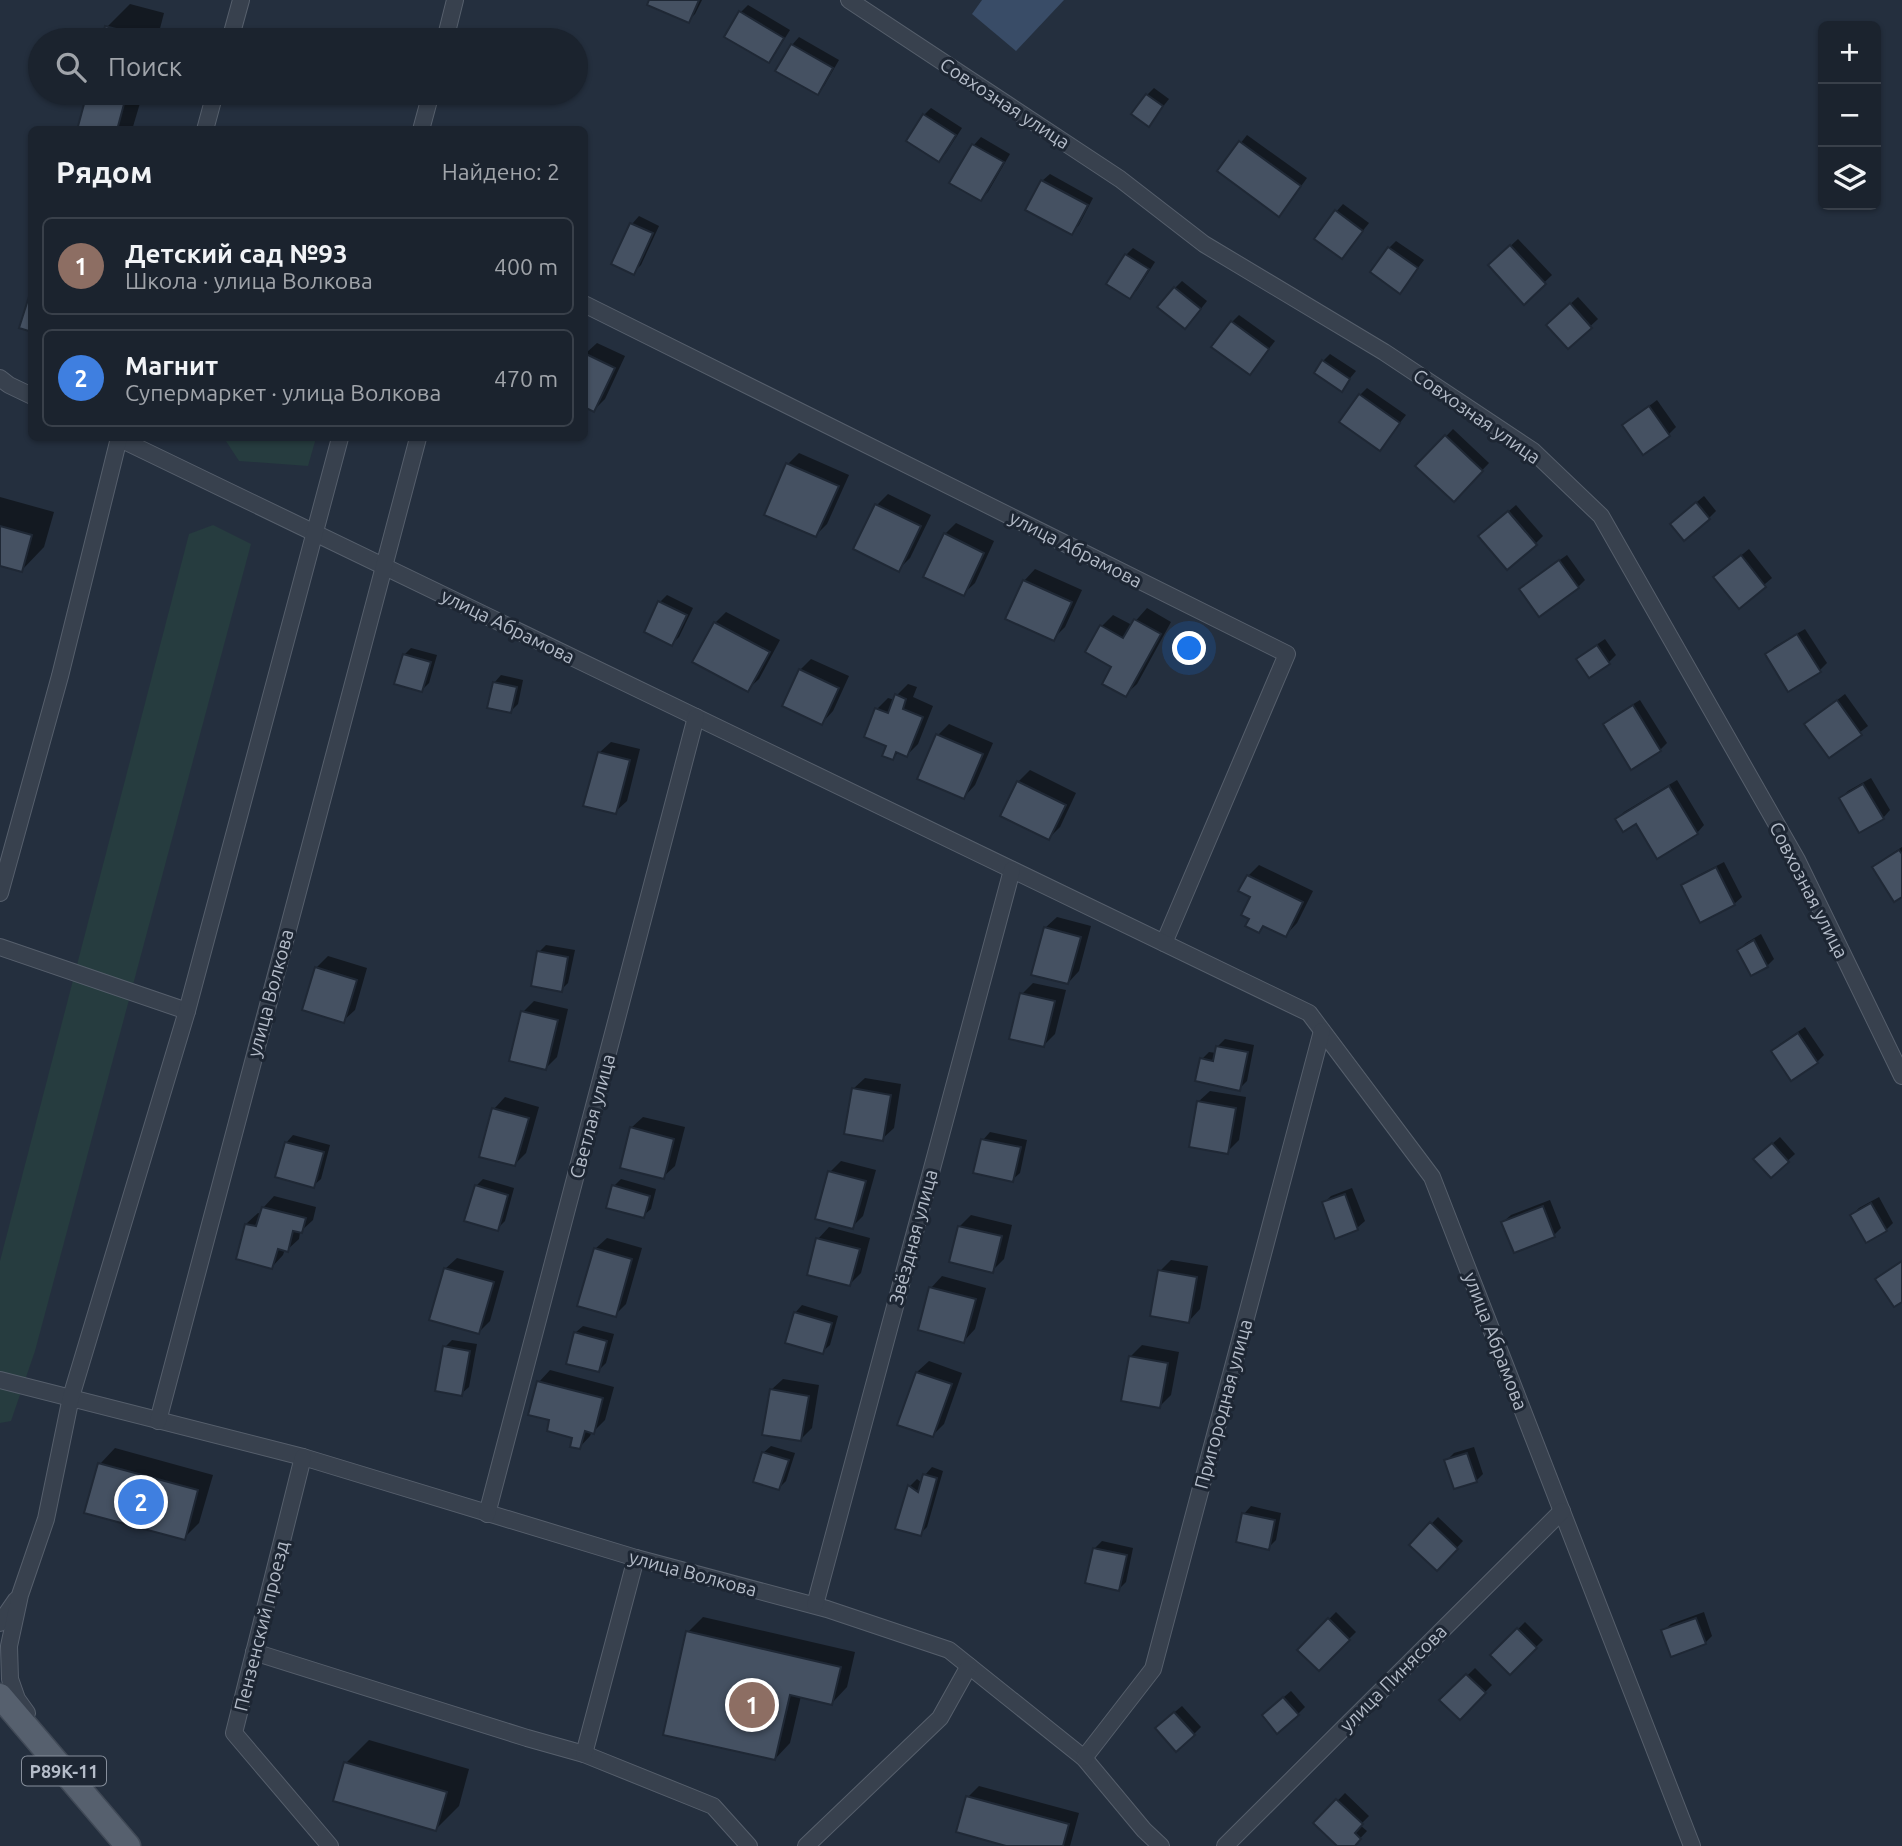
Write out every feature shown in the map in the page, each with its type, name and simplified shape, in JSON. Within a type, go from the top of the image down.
[{"type":"main road","name":"Р89К-11","points":[[0,1696],[128,1846]]},
{"type":"street","points":[[233,28],[241,0]]},
{"type":"street","points":[[448,28],[455,0]]},
{"type":"street","name":"Совхозная улица","points":[[849,0],[1120,179],[1204,244],[1384,352],[1533,451],[1601,516],[1797,860],[1902,1076]]},
{"type":"street","points":[[206,126],[212,105]]},
{"type":"street","points":[[422,126],[428,105]]},
{"type":"street","name":"улица Абрамова","points":[[588,306],[1286,654],[1164,943]]},
{"type":"street","points":[[0,378],[28,394]]},
{"type":"street","points":[[0,893],[60,676],[118,441]]},
{"type":"street","name":"улица Абрамова","points":[[125,441],[1309,1013],[1432,1178],[1692,1846]]},
{"type":"street","points":[[89,1800],[17,1699],[10,1679],[9,1646],[20,1595],[46,1519],[72,1397],[187,1011],[339,441]]},
{"type":"street","points":[[383,565],[417,441]]},
{"type":"street","name":"улица Волкова","points":[[158,1421],[383,565]]},
{"type":"street","name":"Светлая улица","points":[[487,1514],[696,717]]},
{"type":"street","name":"Звёздная улица","points":[[814,1605],[1012,870]]},
{"type":"street","points":[[0,947],[187,1011]]},
{"type":"street","name":"Пригородная улица","points":[[1084,1758],[1153,1669],[1322,1031]]},
{"type":"street","name":"улица Волкова","points":[[0,1380],[303,1457],[636,1558],[814,1605],[949,1650],[1084,1758],[1144,1830],[1161,1846]]},
{"type":"street","name":"Пензенский проезд","points":[[303,1457],[234,1733],[330,1846]]},
{"type":"street","name":"улица Пинясова","points":[[1224,1846],[1562,1511]]},
{"type":"street","points":[[584,1754],[636,1558]]},
{"type":"street","points":[[0,1600],[20,1595]]},
{"type":"street","points":[[0,1623],[20,1595]]},
{"type":"street","points":[[254,1652],[584,1754],[713,1807],[749,1846]]},
{"type":"street","points":[[806,1846],[940,1718],[969,1665]]},
{"type":"green space","points":[[226,441],[315,441],[308,466],[239,461]]},
{"type":"green space","points":[[213,525],[251,544],[35,1351],[11,1421],[0,1423],[0,1261],[189,534]]},
{"type":"water","points":[[982,0],[1064,0],[1016,51],[972,14]]},
{"type":"building","points":[[649,0],[699,0],[689,23],[647,5]]},
{"type":"building","points":[[739,11],[784,38],[769,63],[724,37]]},
{"type":"building","points":[[791,44],[833,68],[818,95],[775,71]]},
{"type":"building","points":[[1146,94],[1163,106],[1149,127],[1131,114]]},
{"type":"building","points":[[84,105],[124,105],[118,126],[78,126]]},
{"type":"building","points":[[923,114],[956,135],[939,162],[906,141]]},
{"type":"building","points":[[1239,141],[1301,186],[1279,217],[1217,171]]},
{"type":"building","points":[[972,144],[1004,162],[981,201],[949,183]]},
{"type":"building","points":[[1041,180],[1088,205],[1072,235],[1025,210]]},
{"type":"building","points":[[1335,210],[1363,231],[1342,259],[1314,239]]},
{"type":"building","points":[[630,223],[653,233],[634,275],[611,264]]},
{"type":"building","points":[[1510,245],[1546,284],[1524,305],[1488,265]]},
{"type":"building","points":[[1388,247],[1418,268],[1400,294],[1370,272]]},
{"type":"building","points":[[1125,254],[1149,269],[1130,299],[1106,284]]},
{"type":"building","points":[[1174,287],[1201,309],[1185,329],[1157,307]]},
{"type":"building","points":[[28,300],[28,331],[19,328]]},
{"type":"building","points":[[1570,303],[1592,328],[1568,349],[1546,325]]},
{"type":"building","points":[[1231,321],[1269,349],[1250,375],[1211,347]]},
{"type":"building","points":[[588,355],[615,368],[594,412],[588,409]]},
{"type":"building","points":[[1322,360],[1350,379],[1342,392],[1314,373]]},
{"type":"building","points":[[1359,394],[1400,423],[1380,451],[1339,422]]},
{"type":"building","points":[[1649,406],[1670,436],[1643,455],[1622,425]]},
{"type":"building","points":[[1445,435],[1483,471],[1454,502],[1415,466]]},
{"type":"building","points":[[786,463],[839,486],[816,537],[764,515]]},
{"type":"building","points":[[1696,502],[1710,519],[1684,541],[1670,524]]},
{"type":"building","points":[[875,504],[921,526],[899,572],[853,549]]},
{"type":"building","points":[[1508,511],[1537,545],[1507,570],[1478,536]]},
{"type":"building","points":[[0,526],[32,535],[22,572],[0,566]]},
{"type":"building","points":[[944,533],[984,553],[964,596],[923,577]]},
{"type":"building","points":[[1741,555],[1766,587],[1739,609],[1713,577]]},
{"type":"building","points":[[1559,560],[1579,588],[1539,617],[1519,589]]},
{"type":"building","points":[[1023,580],[1072,602],[1054,641],[1005,619]]},
{"type":"building","points":[[658,601],[687,615],[672,646],[644,632]]},
{"type":"building","points":[[1134,619],[1161,634],[1126,697],[1102,684],[1111,667],[1085,652],[1100,625],[1123,638]]},
{"type":"building","points":[[714,622],[770,652],[748,692],[692,662]]},
{"type":"building","points":[[1797,634],[1821,672],[1788,692],[1765,654]]},
{"type":"building","points":[[1597,645],[1610,664],[1589,678],[1576,659]]},
{"type":"building","points":[[403,654],[431,662],[422,692],[394,684]]},
{"type":"building","points":[[799,669],[839,688],[822,725],[782,706]]},
{"type":"building","points":[[493,682],[517,687],[511,713],[487,708]]},
{"type":"building","points":[[895,694],[906,699],[903,709],[923,717],[907,757],[896,752],[893,760],[882,756],[886,746],[864,737],[875,708],[888,713]]},
{"type":"building","points":[[1837,700],[1862,735],[1829,758],[1804,724]]},
{"type":"building","points":[[1633,705],[1661,751],[1631,770],[1603,724]]},
{"type":"building","points":[[936,734],[983,754],[964,799],[917,779]]},
{"type":"building","points":[[598,752],[630,760],[616,814],[583,806]]},
{"type":"building","points":[[1017,781],[1066,805],[1049,840],[1000,816]]},
{"type":"building","points":[[1863,784],[1884,819],[1859,833],[1839,798]]},
{"type":"building","points":[[1669,786],[1698,834],[1657,859],[1636,824],[1623,832],[1615,819]]},
{"type":"building","points":[[1899,850],[1902,854],[1902,897],[1894,902],[1872,867]]},
{"type":"building","points":[[1716,867],[1735,905],[1700,923],[1681,885]]},
{"type":"building","points":[[1247,875],[1303,902],[1286,937],[1263,926],[1259,933],[1245,926],[1249,919],[1241,915],[1250,897],[1238,891]]},
{"type":"building","points":[[1044,927],[1081,937],[1068,984],[1031,975]]},
{"type":"building","points":[[1754,940],[1768,967],[1751,976],[1737,950]]},
{"type":"building","points":[[537,951],[568,957],[562,992],[531,986]]},
{"type":"building","points":[[315,967],[357,980],[344,1023],[302,1010]]},
{"type":"building","points":[[1020,993],[1055,1001],[1044,1047],[1009,1039]]},
{"type":"building","points":[[521,1011],[558,1020],[546,1070],[509,1061]]},
{"type":"building","points":[[1798,1033],[1818,1063],[1791,1081],[1771,1051]]},
{"type":"building","points":[[1216,1046],[1248,1052],[1240,1091],[1195,1081],[1200,1058],[1213,1061]]},
{"type":"building","points":[[852,1088],[891,1095],[883,1141],[844,1134]]},
{"type":"building","points":[[1197,1101],[1236,1108],[1228,1154],[1189,1147]]},
{"type":"building","points":[[492,1108],[529,1118],[515,1166],[479,1157]]},
{"type":"building","points":[[630,1127],[674,1139],[664,1179],[620,1168]]},
{"type":"building","points":[[981,1139],[1021,1147],[1013,1182],[973,1173]]},
{"type":"building","points":[[285,1142],[324,1152],[314,1188],[275,1177]]},
{"type":"building","points":[[1772,1143],[1789,1162],[1771,1178],[1753,1159]]},
{"type":"building","points":[[828,1171],[866,1181],[853,1229],[815,1219]]},
{"type":"building","points":[[475,1185],[508,1195],[498,1231],[464,1221]]},
{"type":"building","points":[[612,1185],[650,1196],[644,1218],[606,1208]]},
{"type":"building","points":[[1345,1194],[1358,1230],[1335,1239],[1322,1202]]},
{"type":"building","points":[[1871,1203],[1887,1231],[1866,1243],[1850,1215]]},
{"type":"building","points":[[1543,1206],[1555,1237],[1514,1253],[1501,1222]]},
{"type":"building","points":[[262,1207],[306,1218],[302,1233],[293,1231],[288,1252],[278,1249],[272,1269],[236,1259],[245,1224],[256,1226]]},
{"type":"building","points":[[958,1226],[1002,1236],[993,1273],[949,1262]]},
{"type":"building","points":[[816,1238],[860,1249],[850,1286],[807,1275]]},
{"type":"building","points":[[594,1248],[632,1259],[616,1317],[577,1306]]},
{"type":"building","points":[[1902,1261],[1902,1302],[1894,1307],[1875,1279]]},
{"type":"building","points":[[444,1268],[494,1282],[479,1334],[429,1320]]},
{"type":"building","points":[[1158,1270],[1197,1277],[1189,1323],[1150,1316]]},
{"type":"building","points":[[929,1287],[976,1299],[964,1343],[918,1330]]},
{"type":"building","points":[[794,1312],[832,1323],[823,1354],[785,1343]]},
{"type":"building","points":[[574,1332],[607,1341],[599,1372],[566,1364]]},
{"type":"building","points":[[443,1346],[470,1351],[462,1396],[435,1391]]},
{"type":"building","points":[[1129,1356],[1168,1363],[1160,1408],[1121,1401]]},
{"type":"building","points":[[916,1372],[952,1384],[933,1437],[897,1425]]},
{"type":"building","points":[[537,1381],[603,1398],[594,1434],[585,1431],[580,1449],[570,1447],[572,1438],[547,1431],[549,1420],[528,1415]]},
{"type":"building","points":[[770,1389],[809,1396],[801,1441],[762,1435]]},
{"type":"building","points":[[762,1452],[789,1460],[779,1490],[753,1482]]},
{"type":"building","points":[[1467,1453],[1477,1482],[1454,1489],[1444,1460]]},
{"type":"building","points":[[98,1463],[198,1490],[185,1540],[84,1513]]},
{"type":"building","points":[[923,1474],[937,1478],[921,1536],[895,1529],[908,1485],[918,1492]]},
{"type":"building","points":[[1242,1513],[1275,1520],[1269,1550],[1236,1542]]},
{"type":"building","points":[[1430,1522],[1458,1549],[1437,1571],[1409,1545]]},
{"type":"building","points":[[1093,1548],[1127,1555],[1119,1591],[1085,1583]]},
{"type":"building","points":[[1328,1618],[1350,1640],[1319,1671],[1297,1650]]},
{"type":"building","points":[[1696,1618],[1706,1644],[1671,1657],[1661,1630]]},
{"type":"building","points":[[1517,1628],[1537,1648],[1510,1675],[1490,1655]]},
{"type":"building","points":[[686,1631],[841,1667],[832,1705],[790,1695],[775,1760],[663,1735]]},
{"type":"building","points":[[1466,1674],[1486,1693],[1460,1720],[1439,1700]]},
{"type":"building","points":[[1283,1697],[1299,1715],[1277,1734],[1262,1715]]},
{"type":"building","points":[[1174,1712],[1195,1735],[1176,1752],[1155,1728]]},
{"type":"building","points":[[344,1762],[447,1792],[436,1831],[333,1801]]},
{"type":"building","points":[[966,1796],[1069,1824],[1063,1846],[1006,1846],[956,1832]]},
{"type":"building","points":[[1336,1799],[1363,1824],[1355,1833],[1361,1839],[1355,1846],[1337,1846],[1313,1823]]},
{"type":"place","name":"Магнит","points":[[141,1502]]},
{"type":"place","name":"Детский сад №93","points":[[752,1705]]}]
